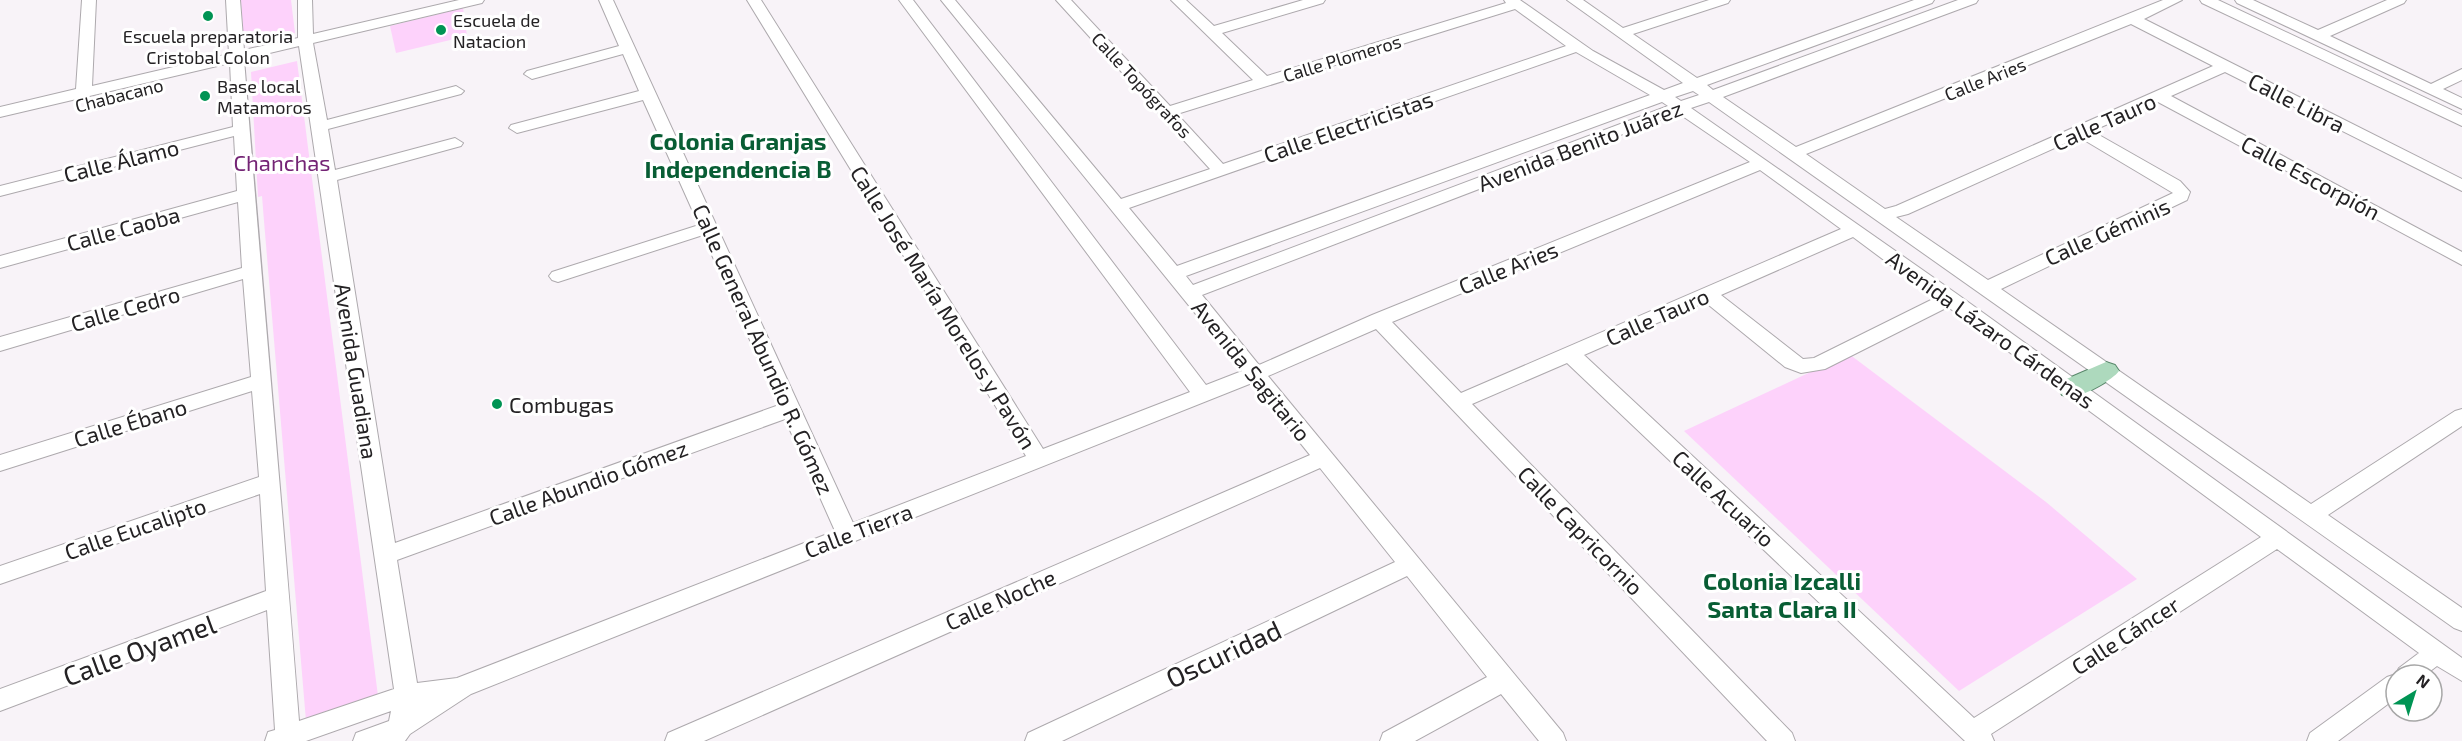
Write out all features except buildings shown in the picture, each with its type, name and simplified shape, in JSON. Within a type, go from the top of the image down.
[{"type":"main road","points":[[2071,388],[2106,371]]},
{"type":"street","points":[[84,92],[89,0]]},
{"type":"street","points":[[233,0],[243,129],[250,271],[270,482],[278,597],[283,739]]},
{"type":"street","name":"Avenida Guadiana","points":[[305,0],[306,43],[407,695],[400,734]]},
{"type":"street","points":[[238,62],[477,0]]},
{"type":"street","name":"Calle General Abundio R. Gómez","points":[[606,0],[847,534]]},
{"type":"street","name":"Calle José María Morelos y Pavón","points":[[754,0],[1039,460]]},
{"type":"street","points":[[906,0],[1202,394]]},
{"type":"street","name":"Avenida Sagitario","points":[[948,0],[1190,293],[1554,741]]},
{"type":"street","name":"Calle Topógrafos","points":[[1063,0],[1221,171]]},
{"type":"street","points":[[1178,0],[1264,82]]},
{"type":"street","points":[[1212,32],[1318,0]]},
{"type":"street","name":"Avenida Lázaro Cárdenas","points":[[1575,0],[2313,514],[2462,621]]},
{"type":"street","points":[[1622,33],[1723,0]]},
{"type":"street","name":"Avenida Benito Juárez","points":[[1174,274],[1927,0]]},
{"type":"street","name":"Avenida Benito Juárez","points":[[1190,293],[1680,107],[1971,0]]},
{"type":"street","name":"Calle Aries","points":[[1793,154],[2175,0]]},
{"type":"street","points":[[2207,0],[2462,121]]},
{"type":"street","points":[[2242,0],[2462,104]]},
{"type":"street","points":[[2318,36],[2399,0]]},
{"type":"street","name":"Calle Plomeros","points":[[1167,112],[1514,2]]},
{"type":"street","name":"Avenida Lázaro Cárdenas","points":[[1514,2],[1577,47],[1663,96],[1762,163],[2462,671]]},
{"type":"street","name":"Calle Libra","points":[[2132,19],[2462,186]]},
{"type":"street","name":"Calle Electricistas","points":[[1118,206],[1577,47]]},
{"type":"street","points":[[532,74],[628,48]]},
{"type":"street","name":"Chabacano","points":[[0,112],[84,92],[238,62]]},
{"type":"street","name":"Chabacano","points":[[0,125],[238,62]]},
{"type":"street","name":"Calle Tauro","points":[[1882,215],[1902,210],[2225,66]]},
{"type":"street","points":[[2432,89],[2462,74]]},
{"type":"street","points":[[320,126],[456,91]]},
{"type":"street","points":[[517,129],[647,94]]},
{"type":"street","name":"Calle Escorpión","points":[[2159,96],[2462,259]]},
{"type":"street","name":"Calle Álamo","points":[[0,190],[243,129]]},
{"type":"street","name":"Calle Géminis","points":[[1987,288],[2181,196],[2182,192],[2174,185],[2080,131]]},
{"type":"street","points":[[327,177],[455,143]]},
{"type":"street","name":"Calle Aries","points":[[1255,373],[1762,163]]},
{"type":"street","name":"Calle Caoba","points":[[0,262],[247,194]]},
{"type":"street","points":[[558,276],[710,227]]},
{"type":"street","name":"Calle Tauro","points":[[1459,402],[1854,230]]},
{"type":"street","name":"Calle Cedro","points":[[0,344],[250,271]]},
{"type":"street","points":[[1707,294],[1785,357],[1801,366],[1818,364],[1950,298]]},
{"type":"street","name":"Calle Capricornio","points":[[1379,320],[1783,741]]},
{"type":"street","name":"Calle Acuario","points":[[1570,354],[1978,737]]},
{"type":"street","name":"Calle Tierra","points":[[283,739],[407,695],[462,687],[1255,373]]},
{"type":"street","name":"Calle Ébano","points":[[0,463],[261,381]]},
{"type":"street","name":"Calle Abundio Gómez","points":[[386,555],[790,409]]},
{"type":"street","points":[[2313,514],[2462,416]]},
{"type":"street","name":"Calle Noche","points":[[677,741],[1324,458]]},
{"type":"street","name":"Calle Eucalipto","points":[[0,575],[270,482]]},
{"type":"street","name":"Calle Cáncer","points":[[1978,737],[2277,538]]},
{"type":"street","name":"Oscuridad","points":[[1036,741],[1409,565]]},
{"type":"street","name":"Calle Oyamel","points":[[0,700],[278,597]]},
{"type":"street","points":[[2423,663],[2437,653]]},
{"type":"street","points":[[1392,741],[1504,680]]},
{"type":"street","name":"Calle Tierra","points":[[365,741],[400,734],[462,687]]},
{"type":"street","points":[[2319,741],[2384,693]]},
{"type":"green space","points":[[241,0],[291,0],[295,33],[244,45]]},
{"type":"green space","points":[[463,8],[467,36],[396,53],[390,26]]},
{"type":"green space","name":"Chanchas","points":[[297,61],[378,696],[306,721],[262,196],[258,197],[251,72]]},
{"type":"green space","points":[[1849,354],[2046,502],[2137,579],[1959,691],[1684,431]]},
{"type":"place","name":"Escuela preparatoria Cristobal Colon","points":[[208,16]]},
{"type":"place","name":"Escuela de Natacion","points":[[441,30]]},
{"type":"place","name":"Base local Matamoros","points":[[205,96]]},
{"type":"place","name":"Combugas","points":[[497,404]]},
{"type":"district","name":"Colonia Granjas Independencia B","points":[[738,154]]},
{"type":"district","name":"Colonia Izcalli Santa Clara II","points":[[1782,594]]}]
